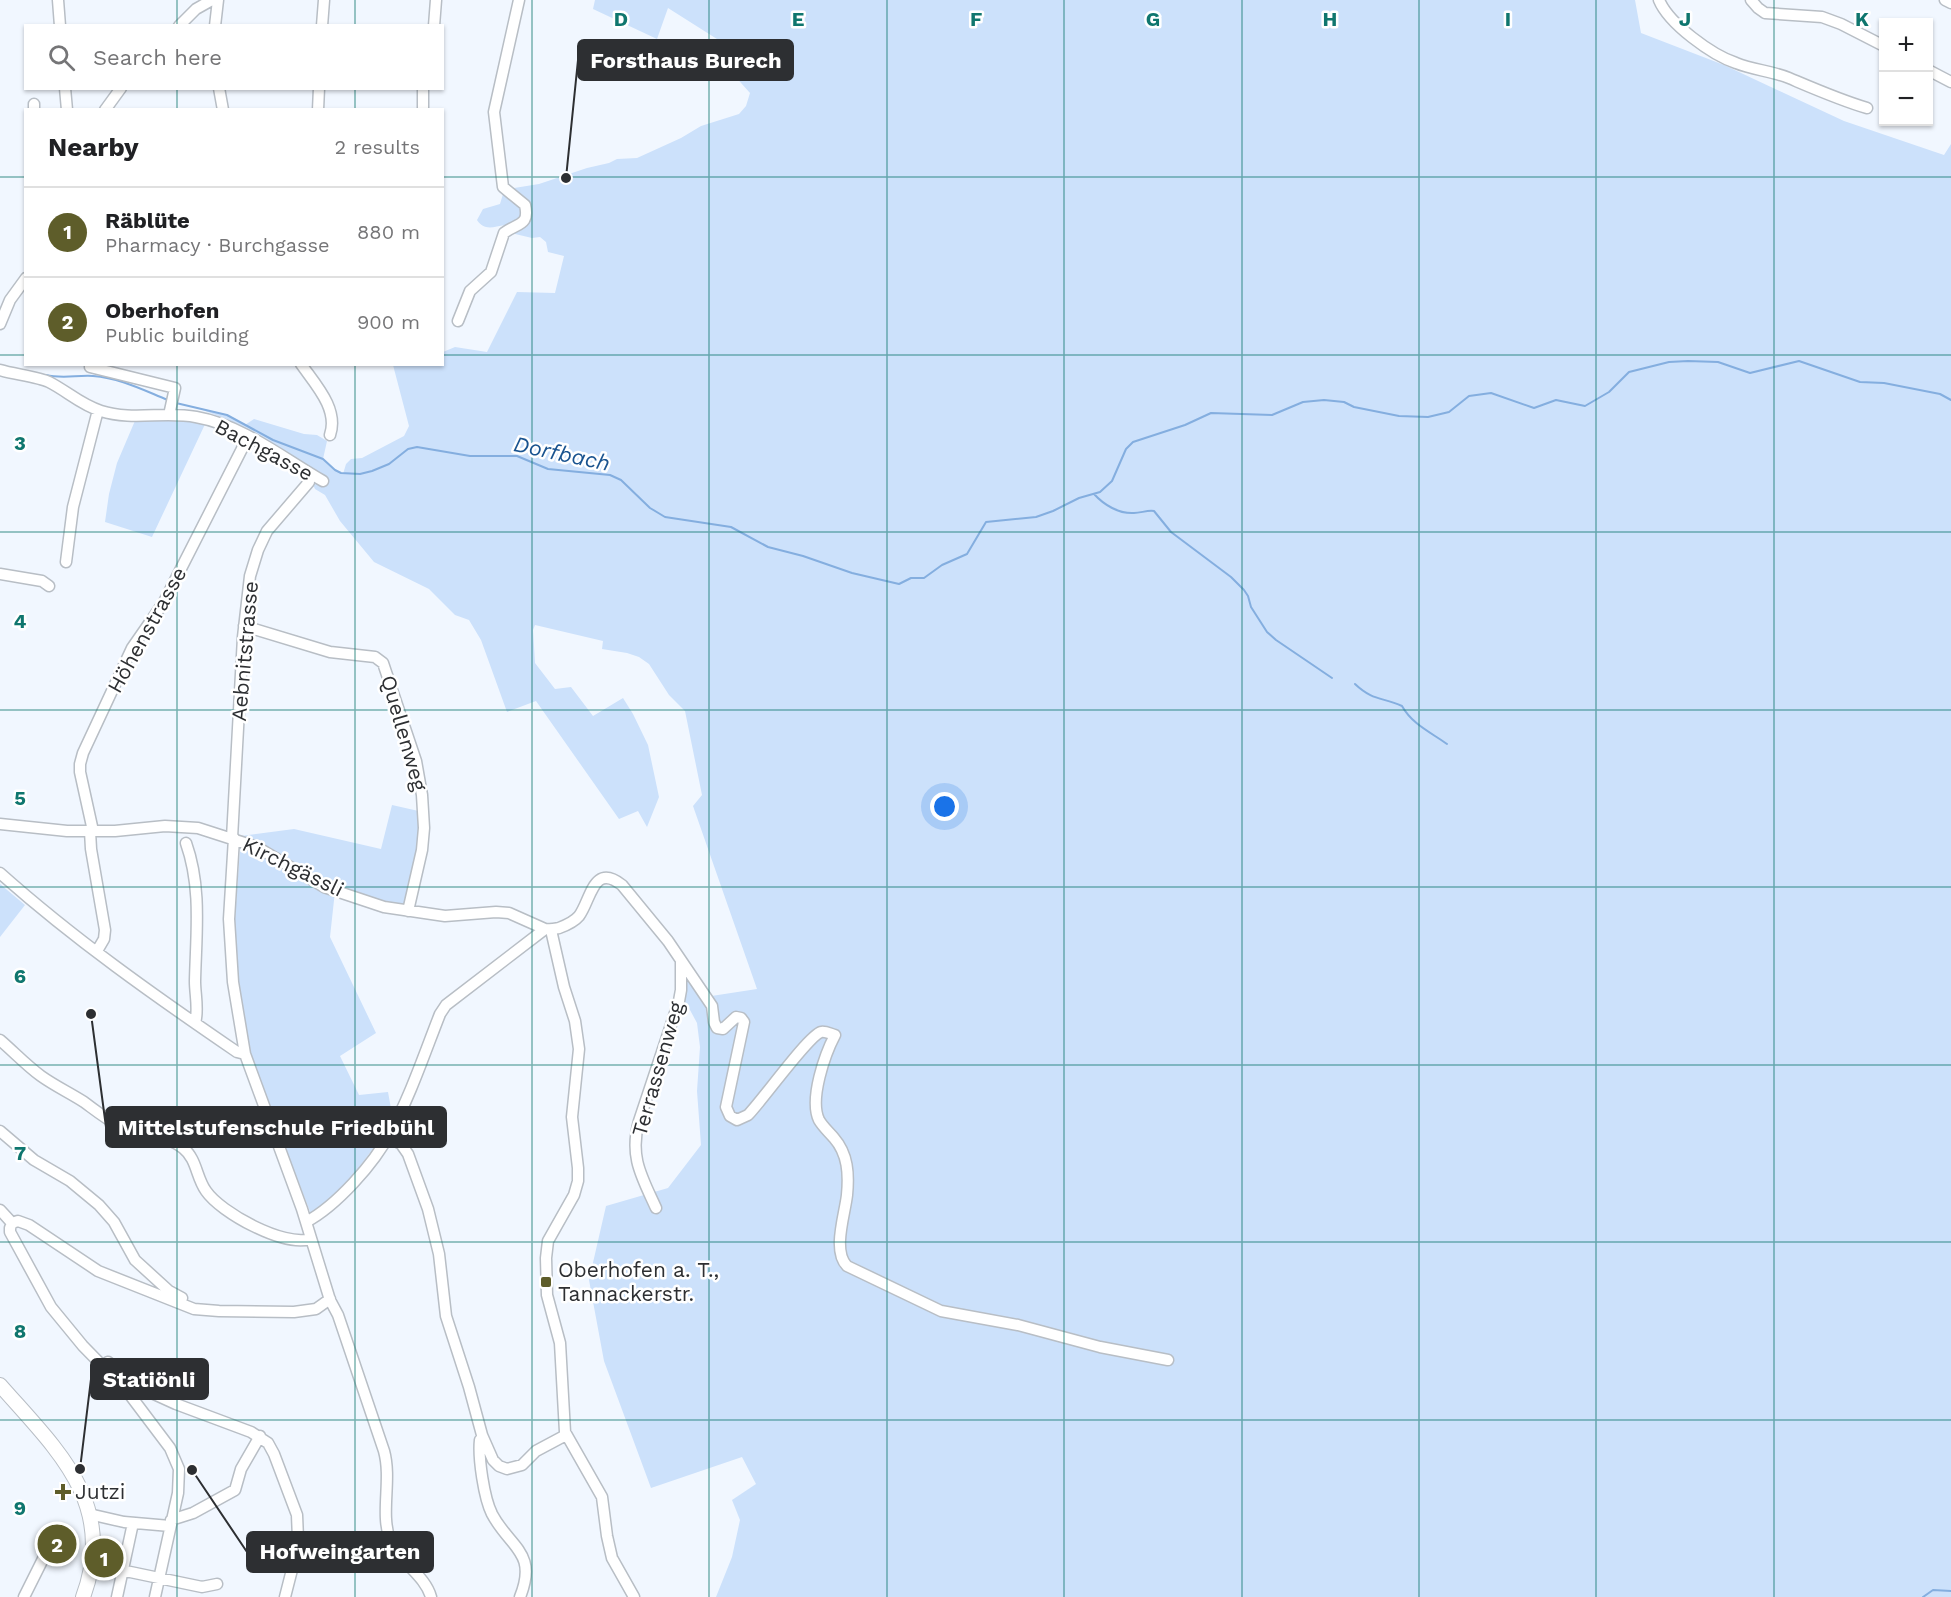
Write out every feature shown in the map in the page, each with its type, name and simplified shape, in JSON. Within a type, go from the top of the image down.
[{"type":"main road","points":[[0,1385],[61,1455],[78,1483],[89,1514],[93,1537],[92,1564],[83,1597]]},
{"type":"street","points":[[58,0],[60,24]]},
{"type":"street","points":[[181,24],[196,9],[213,0]]},
{"type":"street","points":[[215,24],[218,0]]},
{"type":"street","points":[[322,24],[324,0]]},
{"type":"street","points":[[434,24],[436,0]]},
{"type":"street","points":[[458,321],[470,291],[491,272],[504,233],[522,224],[526,216],[525,204],[503,187],[493,119],[519,0]]},
{"type":"street","points":[[1659,0],[1666,12],[1681,27],[1719,55],[1734,63],[1782,76],[1867,108]]},
{"type":"street","points":[[1751,0],[1765,13],[1822,17],[1879,44]]},
{"type":"street","points":[[1945,0],[1951,3]]},
{"type":"street","points":[[1933,72],[1951,81]]},
{"type":"street","points":[[65,90],[67,108]]},
{"type":"street","points":[[106,108],[120,90]]},
{"type":"street","points":[[219,90],[223,108]]},
{"type":"street","points":[[318,108],[319,90]]},
{"type":"street","points":[[423,90],[423,108]]},
{"type":"street","points":[[1,315],[24,281]]},
{"type":"street","points":[[302,366],[326,401],[332,424],[330,435]]},
{"type":"street","points":[[90,367],[172,401]]},
{"type":"street","name":"Bachgasse","points":[[0,370],[45,380],[78,401],[98,410],[122,415],[172,401],[183,415],[231,428],[323,481]]},
{"type":"street","points":[[66,562],[73,507],[98,410]]},
{"type":"street","name":"Höhenstrasse","points":[[97,951],[104,939],[105,930],[80,772],[83,753],[132,648],[164,602],[248,437]]},
{"type":"street","name":"Aebnitstrasse","points":[[309,482],[267,531],[250,576],[244,626],[229,919],[233,982],[245,1054],[306,1222],[330,1299],[338,1316],[386,1458],[387,1527],[391,1541],[428,1588],[431,1597]]},
{"type":"street","points":[[0,574],[42,581],[49,586]]},
{"type":"street","name":"Quellenweg","points":[[244,626],[330,652],[375,657],[383,663],[416,761],[422,795],[424,828],[422,850],[408,911]]},
{"type":"street","name":"Kirchgässli","points":[[0,824],[43,830],[91,831],[178,826],[198,828],[233,838],[265,851],[324,887],[384,907],[445,916],[509,913],[548,929]]},
{"type":"street","points":[[186,843],[194,874],[198,908],[195,1023]]},
{"type":"street","points":[[0,873],[40,908],[162,1002],[237,1052],[245,1054]]},
{"type":"street","points":[[306,1222],[321,1213],[343,1194],[388,1137],[443,1009],[456,996],[548,929],[574,921],[596,883],[603,879],[614,879],[622,885],[681,961],[714,1009],[714,1022],[717,1028],[723,1029],[736,1017],[741,1018],[744,1022],[726,1107],[728,1114],[735,1119],[745,1117],[756,1107],[817,1034],[824,1032],[835,1035],[824,1057],[816,1109],[820,1122],[840,1146],[846,1163],[847,1194],[839,1249],[841,1258],[847,1266],[941,1311],[1018,1325],[1100,1347],[1168,1360]]},
{"type":"street","points":[[548,929],[575,1021],[579,1049],[572,1117],[578,1181],[574,1194],[551,1234],[546,1248],[547,1295],[560,1344],[566,1435],[602,1497],[612,1558],[634,1597]]},
{"type":"street","name":"Terrassenweg","points":[[656,1208],[640,1174],[635,1155],[636,1137],[639,1121],[679,1001],[681,961]]},
{"type":"street","points":[[0,1040],[43,1077],[112,1122],[134,1131],[171,1141],[183,1148],[194,1161],[208,1193],[231,1215],[285,1238],[299,1241],[310,1239]]},
{"type":"street","points":[[0,1131],[34,1160],[70,1182],[99,1205],[114,1222],[135,1260],[169,1291],[186,1300],[188,1307]]},
{"type":"street","points":[[388,1137],[401,1144],[408,1154],[428,1209],[439,1254],[446,1316],[482,1435],[493,1460],[499,1466],[507,1469],[522,1465],[536,1451],[566,1435]]},
{"type":"street","points":[[0,1210],[12,1223]]},
{"type":"street","points":[[12,1223],[18,1221],[29,1225],[98,1271],[188,1307],[212,1311],[294,1311],[316,1309],[330,1299]]},
{"type":"street","points":[[12,1223],[10,1232],[37,1283],[57,1314],[83,1346],[127,1391],[170,1448],[177,1463],[180,1477],[178,1493],[155,1597]]},
{"type":"street","points":[[57,1314],[67,1320],[114,1368],[143,1389],[260,1436],[268,1443],[297,1515],[296,1554],[285,1597]]},
{"type":"street","points":[[482,1435],[479,1444],[486,1499],[492,1514],[518,1547],[525,1565],[525,1584],[520,1597]]},
{"type":"street","points":[[89,1514],[133,1523],[171,1523],[198,1511],[235,1490],[241,1469],[260,1436]]},
{"type":"street","points":[[117,1597],[133,1523]]},
{"type":"street","points":[[24,1597],[45,1555]]},
{"type":"street","points":[[92,1564],[202,1587],[217,1584]]},
{"type":"shaded area","points":[[595,0],[1635,0],[1641,33],[1724,65],[1844,121],[1944,155],[1951,144],[1951,1597],[716,1597],[732,1557],[740,1520],[732,1500],[756,1484],[742,1457],[651,1488],[604,1361],[589,1280],[606,1206],[668,1188],[701,1145],[697,1091],[700,1047],[697,1023],[690,1010],[679,1001],[681,965],[705,997],[757,989],[693,806],[702,795],[685,711],[669,695],[649,664],[639,657],[602,649],[603,641],[535,625],[533,630],[535,663],[555,689],[571,687],[593,716],[623,698],[648,745],[659,797],[647,827],[638,811],[619,819],[536,701],[507,712],[481,640],[469,620],[455,615],[429,589],[374,562],[340,521],[325,495],[315,489],[312,482],[298,467],[226,419],[195,407],[227,415],[245,425],[254,419],[304,434],[317,435],[327,441],[323,459],[343,474],[346,464],[351,459],[362,458],[404,436],[409,426],[393,366],[444,366],[444,352],[455,347],[487,352],[517,292],[555,293],[564,256],[548,252],[546,242],[540,237],[532,238],[511,233],[505,225],[483,226],[477,220],[483,209],[500,204],[503,194],[508,189],[539,184],[617,159],[637,158],[701,126],[739,114],[746,106],[750,93],[733,74],[720,65],[728,46],[668,8],[657,39],[593,9]]},
{"type":"shaded area","points":[[137,416],[207,420],[152,537],[105,522],[117,463]]},
{"type":"shaded area","points":[[392,805],[423,812],[408,911],[335,891],[330,937],[376,1033],[340,1056],[359,1095],[388,1092],[392,1114],[384,1134],[348,1182],[311,1214],[251,1061],[232,958],[241,836],[294,829],[381,849]]},
{"type":"shaded area","points":[[0,884],[25,905],[0,937]]},
{"type":"waterway","name":"Dorfbach","points":[[176,403],[227,415],[273,440],[323,459],[341,473],[360,474],[372,471],[389,464],[408,449],[417,447],[470,456],[517,456],[548,469],[610,475],[621,480],[650,508],[665,517],[731,527],[768,547],[852,573],[899,584],[911,578],[924,578],[942,565],[967,554],[986,522],[1036,517],[1079,498],[1100,492],[1112,481],[1126,449],[1133,442],[1185,425],[1211,413],[1272,415],[1303,402],[1324,400],[1344,402],[1354,407],[1399,416],[1428,417],[1449,412],[1469,396],[1491,393],[1534,408],[1556,400],[1585,406],[1609,392],[1629,372],[1669,362],[1688,361],[1718,362],[1750,373],[1799,361],[1860,382],[1884,383],[1940,394],[1951,400]]},
{"type":"waterway","name":"Dorfbach","points":[[46,375],[113,379],[168,400]]},
{"type":"waterway","points":[[1094,494],[1102,502],[1123,512],[1154,511],[1171,532],[1231,577],[1244,590],[1251,607],[1267,632],[1332,678]]},
{"type":"waterway","points":[[1355,684],[1373,696],[1402,706],[1416,723],[1447,744]]},
{"type":"waterway","points":[[1923,1597],[1933,1590],[1951,1591]]},
{"type":"place","name":"Forsthaus Burech","points":[[566,178]]},
{"type":"place","name":"Mittelstufenschule Friedbühl","points":[[91,1014]]},
{"type":"place","name":"Oberhofen a. T., Tannackerstr.","points":[[546,1282]]},
{"type":"place","name":"Statiönli","points":[[80,1469]]},
{"type":"place","name":"Hofweingarten","points":[[192,1470]]},
{"type":"place","name":"Jutzi","points":[[63,1492]]},
{"type":"place","name":"Oberhofen","points":[[57,1544]]},
{"type":"place","name":"Räblüte","points":[[104,1558]]}]
